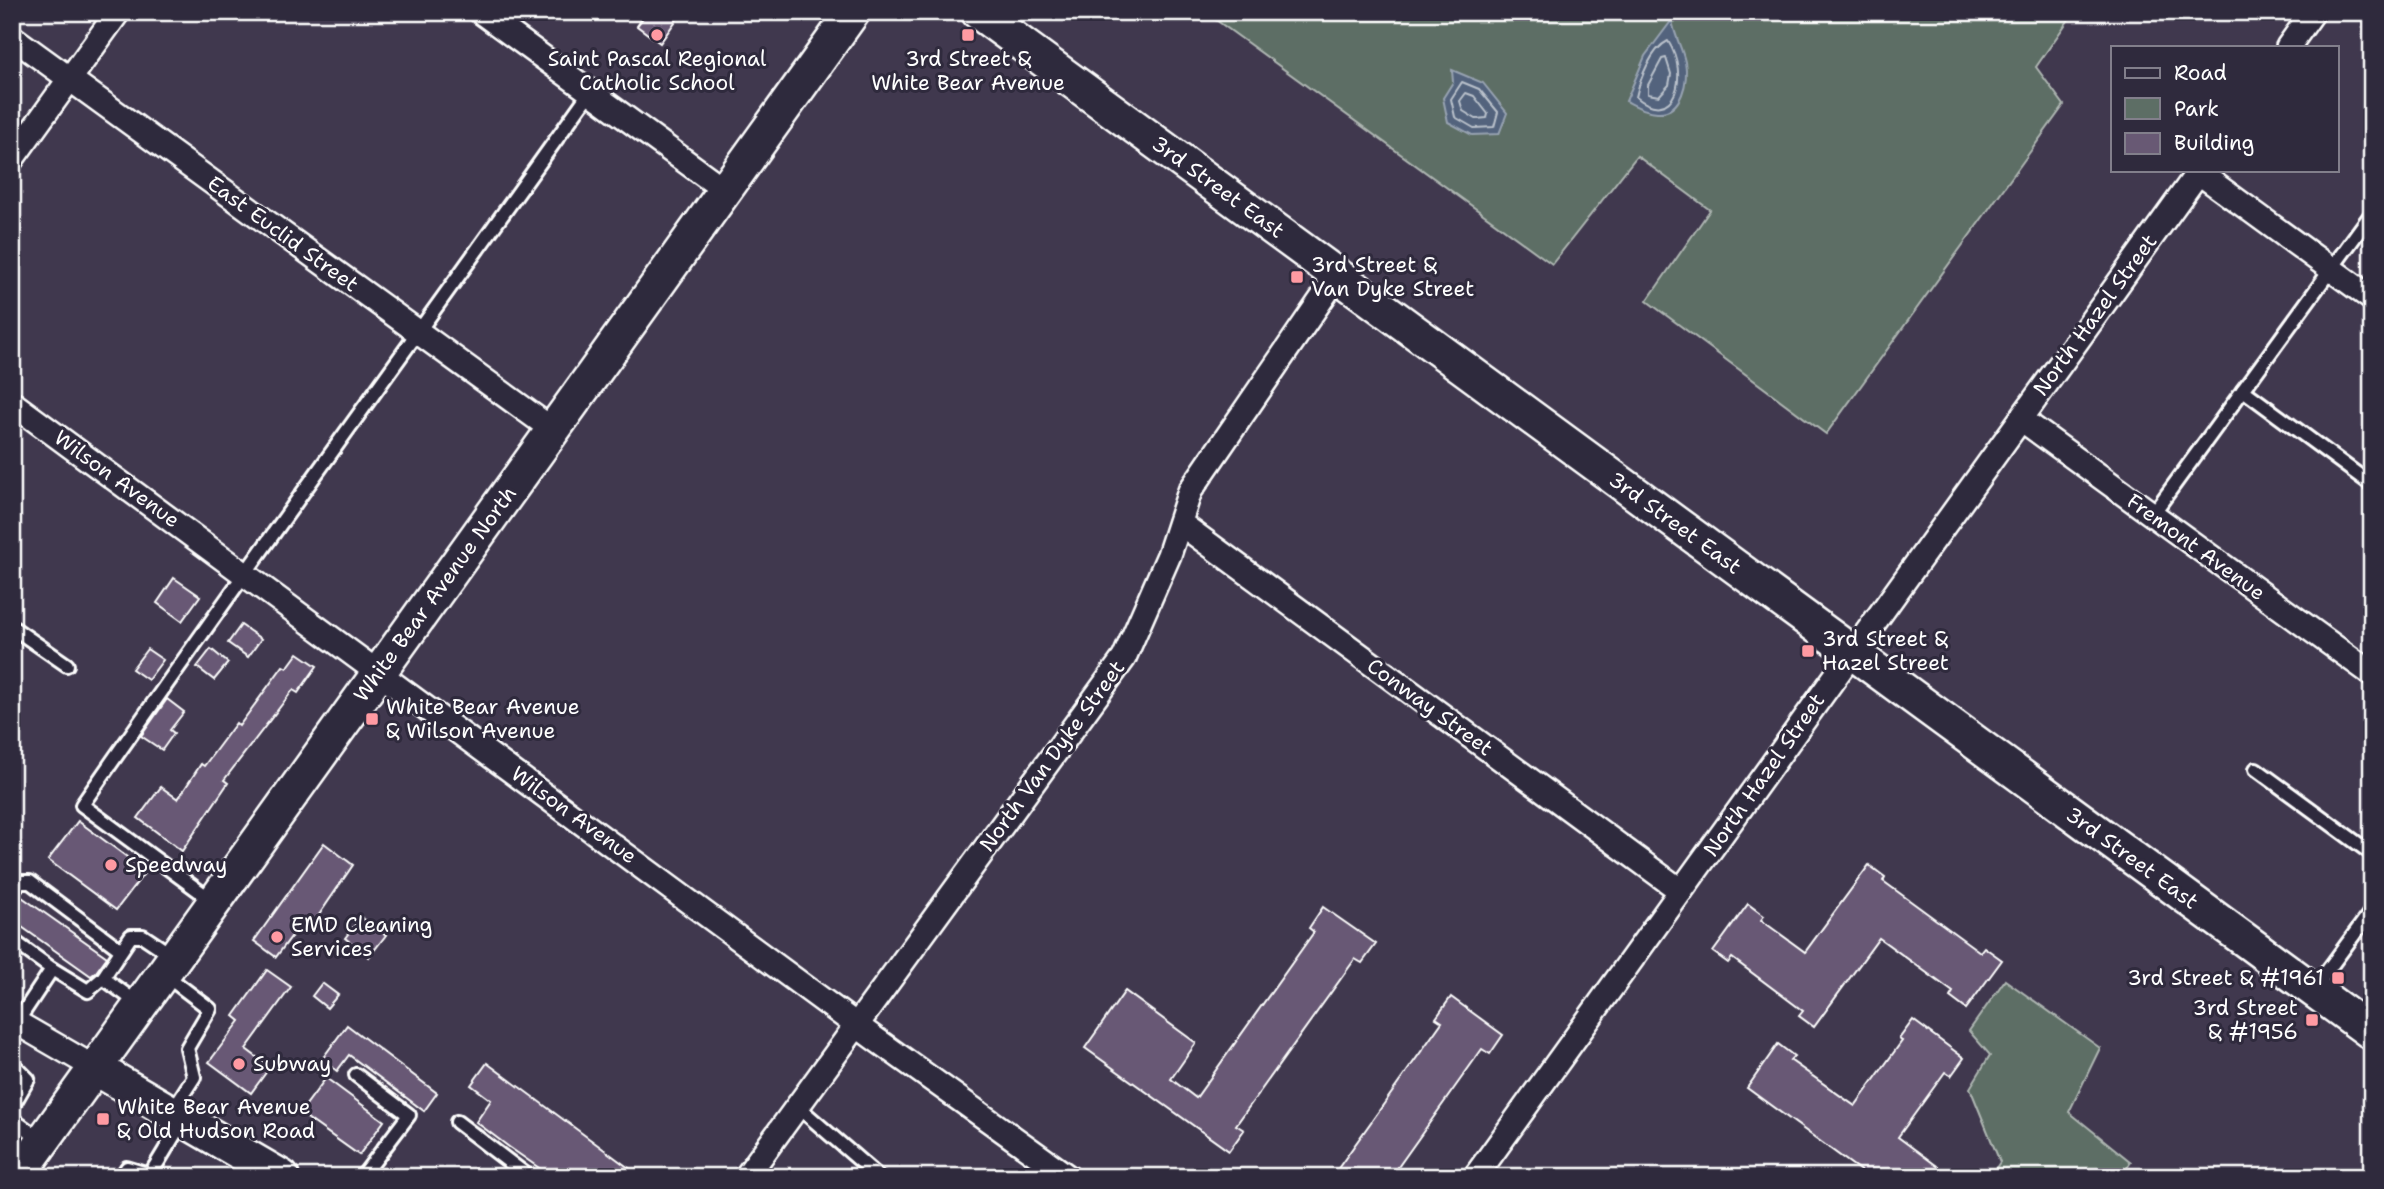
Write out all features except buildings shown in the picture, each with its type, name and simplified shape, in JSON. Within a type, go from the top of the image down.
[{"type":"street","points":[[12,159],[118,12]]},
{"type":"street","points":[[481,12],[726,191]]},
{"type":"street","name":"White Bear Avenue North","points":[[17,1177],[853,12]]},
{"type":"street","name":"3rd Street East","points":[[978,12],[2372,1033]]},
{"type":"street","points":[[2289,46],[2313,12]]},
{"type":"street","name":"East Euclid Street","points":[[12,37],[553,430]]},
{"type":"street","name":"North Hazel Street","points":[[1475,1177],[2198,172]]},
{"type":"street","points":[[2200,172],[2372,299]]},
{"type":"street","name":"North Van Dyke Street","points":[[746,1177],[1124,658],[1169,555],[1190,491],[1338,275]]},
{"type":"street","name":"Wilson Avenue","points":[[12,403],[1068,1177]]},
{"type":"street","name":"Fremont Avenue","points":[[2021,419],[2372,674]]},
{"type":"street","name":"Conway Street","points":[[1180,523],[1681,891]]},
{"type":"street","points":[[15,1021],[282,1177]]},
{"type":"lane","points":[[214,902],[82,804],[590,92]]},
{"type":"lane","points":[[2152,515],[2372,213]]},
{"type":"lane","points":[[2243,390],[2372,485]]},
{"type":"lane","points":[[12,627],[67,665]]},
{"type":"lane","points":[[2256,769],[2372,854]]},
{"type":"lane","points":[[12,889],[21,882],[30,883],[121,950]]},
{"type":"lane","points":[[2314,990],[2372,910]]},
{"type":"lane","points":[[12,940],[84,991],[93,989],[131,936],[137,934],[210,1009],[187,1048],[194,1077],[151,1176],[127,1168],[121,1177]]},
{"type":"lane","points":[[15,1021],[52,969]]},
{"type":"lane","points":[[103,978],[140,1005]]},
{"type":"lane","points":[[12,1063],[28,1079],[12,1107]]},
{"type":"lane","points":[[356,1075],[409,1115],[362,1177]]},
{"type":"lane","points":[[797,1106],[879,1177]]},
{"type":"lane","points":[[12,1119],[43,1141]]},
{"type":"lane","points":[[457,1122],[529,1177]]},
{"type":"green space","points":[[1205,12],[2074,12],[2036,67],[2064,105],[1826,434],[1647,301],[1710,210],[1637,156],[1552,264]]},
{"type":"green space","points":[[2005,980],[2100,1048],[2069,1112],[2131,1162],[2121,1177],[1990,1177],[2000,1162],[1970,1088],[1990,1055],[1969,1031]]},
{"type":"water","points":[[1672,20],[1686,69],[1682,94],[1672,108],[1666,111],[1649,111],[1626,101],[1645,56]]},
{"type":"water","points":[[1452,70],[1483,83],[1507,113],[1499,134],[1472,135],[1448,122],[1443,98],[1453,82]]},
{"type":"place","name":"Saint Pascal Regional Catholic School","points":[[657,35]]},
{"type":"place","name":"3rd Street & White Bear Avenue","points":[[968,35]]},
{"type":"place","name":"3rd Street & Van Dyke Street","points":[[1297,277]]},
{"type":"place","name":"3rd Street & Hazel Street","points":[[1808,651]]},
{"type":"place","name":"White Bear Avenue & Wilson Avenue","points":[[372,719]]},
{"type":"place","name":"Speedway","points":[[111,865]]},
{"type":"place","name":"EMD Cleaning Services","points":[[277,937]]},
{"type":"place","name":"3rd Street & #1961","points":[[2338,978]]},
{"type":"place","name":"3rd Street & #1956","points":[[2312,1020]]},
{"type":"place","name":"Subway","points":[[239,1064]]},
{"type":"place","name":"White Bear Avenue & Old Hudson Road","points":[[103,1119]]}]
